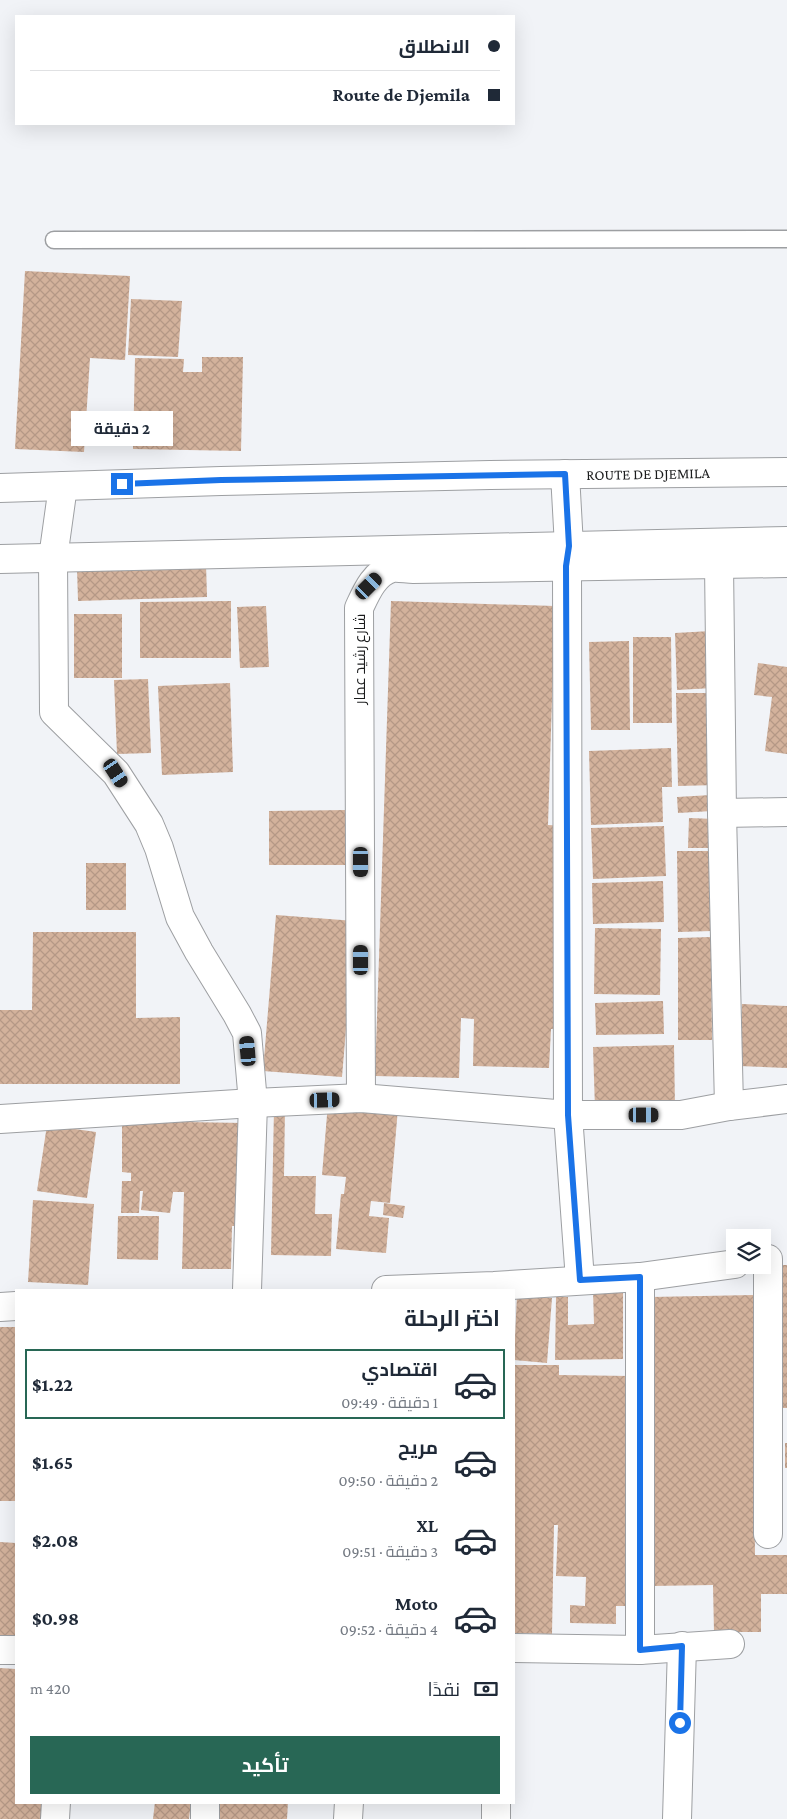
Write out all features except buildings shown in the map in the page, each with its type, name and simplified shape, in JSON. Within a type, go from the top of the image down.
[{"type":"street","name":"ROUTE DE DJEMILA","points":[[0,488],[231,480],[787,472]]},
{"type":"street","points":[[565,474],[568,556],[568,1115],[580,1280]]},
{"type":"street","points":[[63,486],[53,558],[54,712],[116,773],[149,824],[159,848],[180,917],[247,1034],[253,1103],[247,1289]]},
{"type":"street","points":[[0,559],[568,556],[787,541]]},
{"type":"street","name":"شارع رشيد عمار","points":[[361,1098],[360,608],[369,586],[380,575],[393,568],[413,569],[568,556],[719,564],[787,563]]},
{"type":"street","points":[[719,564],[722,814],[729,1106]]},
{"type":"street","points":[[722,814],[787,812]]},
{"type":"street","points":[[0,1119],[361,1098],[568,1115],[681,1115],[729,1106],[787,1099]]},
{"type":"street","points":[[768,1534],[778,1422],[773,1259]]},
{"type":"street","points":[[440,1289],[494,1288],[580,1280],[640,1277],[726,1265]]},
{"type":"street","points":[[640,1277],[640,1650]]},
{"type":"street","points":[[0,1307],[15,1306]]},
{"type":"street","points":[[515,1648],[640,1650],[730,1644]]},
{"type":"street","points":[[677,1819],[682,1646]]},
{"type":"street","points":[[0,1650],[15,1650]]},
{"type":"street","points":[[56,1804],[56,1819]]},
{"type":"street","points":[[205,1804],[205,1819]]},
{"type":"street","points":[[348,1819],[349,1804]]},
{"type":"street","points":[[496,1804],[496,1819]]},
{"type":"lane","points":[[54,240],[787,239]]},
{"type":"route","points":[[122,484],[221,480],[565,474],[569,546],[566,566],[568,1115],[580,1280],[640,1277],[640,1650],[682,1646],[680,1723]]}]
